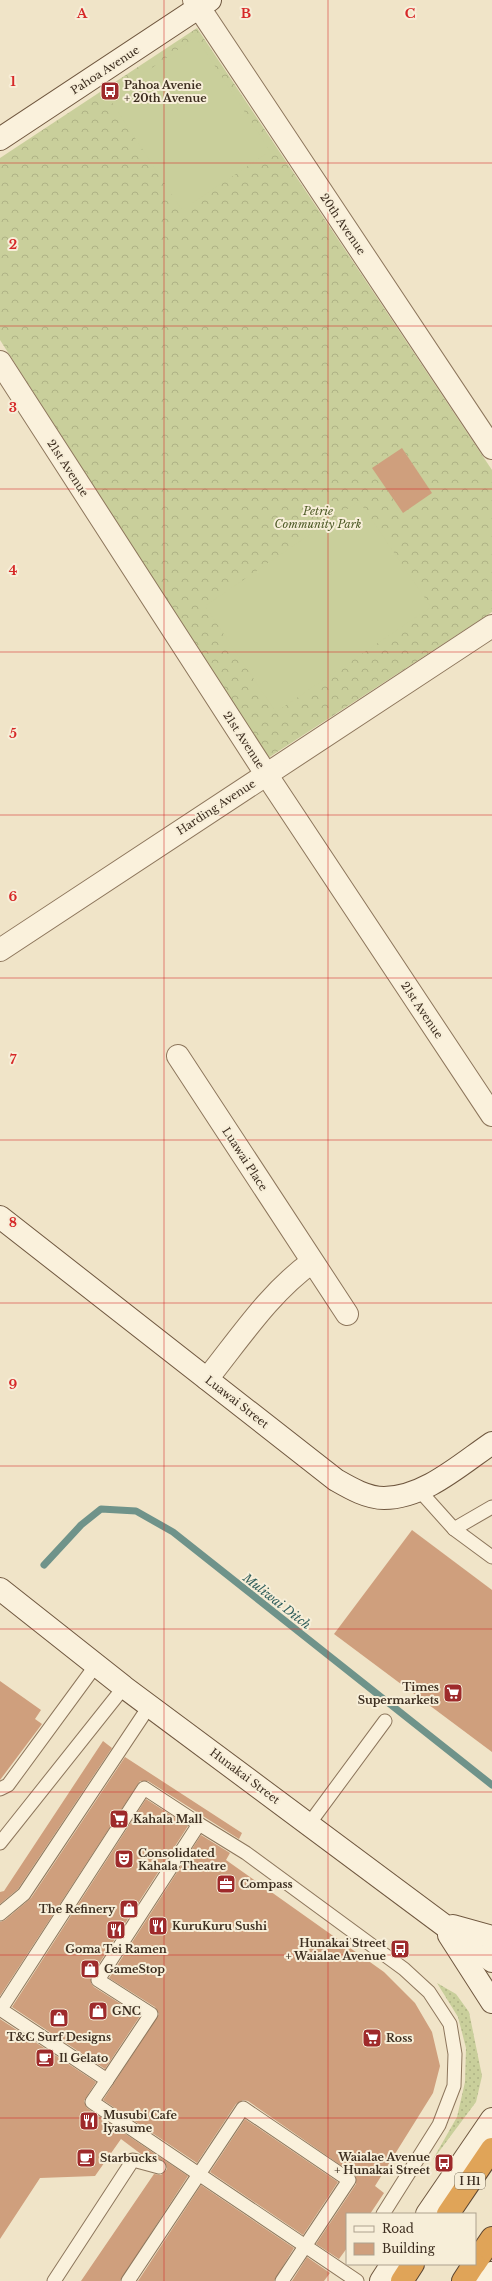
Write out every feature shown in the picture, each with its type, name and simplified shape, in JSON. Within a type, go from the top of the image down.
[{"type":"highway","name":"I H1","points":[[449,2213],[492,2149]]},
{"type":"highway","points":[[476,2262],[492,2238]]},
{"type":"highway","points":[[402,2281],[413,2265]]},
{"type":"highway","points":[[463,2281],[474,2265]]},
{"type":"street","name":"Pahoa Avenue","points":[[0,139],[201,3]]},
{"type":"street","name":"20th Avenue","points":[[201,3],[492,448]]},
{"type":"street","name":"21st Avenue","points":[[0,362],[266,774],[492,1115]]},
{"type":"street","name":"Harding Avenue","points":[[0,950],[492,626]]},
{"type":"street","name":"Luawai Place","points":[[178,1056],[347,1314]]},
{"type":"street","name":"Luawai Street","points":[[0,1216],[336,1480],[352,1489],[383,1498],[402,1496],[419,1490],[492,1443]]},
{"type":"street","points":[[207,1379],[272,1296],[290,1278],[312,1262]]},
{"type":"street","name":"Hunakai Street","points":[[0,1589],[124,1687],[492,1961]]},
{"type":"street","points":[[442,1924],[492,1937]]},
{"type":"street","points":[[442,1924],[492,2002]]},
{"type":"street","points":[[428,2213],[492,2119]]},
{"type":"street","points":[[380,2281],[391,2265]]},
{"type":"street","points":[[486,2281],[492,2273]]},
{"type":"lane","points":[[419,1490],[454,1529],[492,1557]]},
{"type":"lane","points":[[454,1529],[492,1507]]},
{"type":"lane","points":[[0,1789],[8,1785],[96,1665]]},
{"type":"lane","points":[[0,1843],[124,1687]]},
{"type":"lane","points":[[0,1914],[24,1894],[150,1705]]},
{"type":"lane","points":[[309,1824],[385,1721]]},
{"type":"lane","points":[[107,2080],[1,2009],[144,1788],[246,1853],[404,1968],[430,1992],[450,2024],[455,2054],[454,2086],[439,2125],[384,2213]]},
{"type":"lane","points":[[199,1824],[98,1980],[151,2014],[92,2102],[357,2281]]},
{"type":"lane","points":[[128,2281],[243,2108],[349,2180],[282,2281]]},
{"type":"lane","points":[[54,2281],[133,2160],[159,2166]]},
{"type":"green space","name":"Petrie Community Park","points":[[197,28],[492,470],[492,612],[268,758],[0,340],[0,158]]},
{"type":"green space","points":[[196,37],[270,151],[182,210],[109,98]]},
{"type":"green space","points":[[359,501],[431,607],[276,712],[205,606]]},
{"type":"green space","points":[[437,1983],[456,1994],[469,2012],[482,2076],[476,2102],[432,2161],[457,2117],[465,2082],[466,2048],[458,2017]]},
{"type":"building","points":[[402,448],[432,493],[403,513],[372,468]]},
{"type":"building","name":"Times Supermarkets","points":[[412,1530],[492,1590],[492,1752],[334,1634]]},
{"type":"building","points":[[0,1681],[41,1710],[35,1719],[42,1724],[0,1780]]},
{"type":"building","points":[[103,1741],[112,1748],[18,1889],[0,1904],[0,1892],[4,1891]]},
{"type":"building","points":[[125,1757],[242,1833],[239,1839],[148,1781],[140,1781],[0,1996],[0,1922],[5,1920],[31,1898]]},
{"type":"building","points":[[146,1799],[188,1826],[91,1976],[91,1983],[94,1987],[140,2016],[105,2069],[12,2007]]},
{"type":"building","points":[[201,1835],[230,1853],[226,1860],[384,1972],[415,2003],[432,2032],[440,2066],[433,2093],[375,2186],[384,2193],[371,2213],[346,2213],[346,2249],[339,2259],[316,2244],[356,2184],[356,2176],[248,2101],[243,2100],[236,2104],[197,2163],[103,2100],[159,2014],[155,2007],[109,1978]]},
{"type":"building","points":[[0,2019],[96,2082],[84,2101],[87,2108],[188,2176],[120,2281],[81,2281],[154,2174],[161,2175],[167,2169],[164,2161],[141,2154],[121,2139],[95,2176],[40,2178],[0,2239]]},
{"type":"building","points":[[245,2119],[338,2182],[303,2235],[210,2172]]},
{"type":"building","points":[[201,2185],[294,2248],[274,2281],[138,2281]]},
{"type":"building","points":[[307,2257],[330,2273],[324,2281],[292,2281]]},
{"type":"waterway","name":"Muliwai Ditch","points":[[44,1565],[81,1525],[101,1509],[136,1511],[173,1532],[492,1785]]},
{"type":"place","name":"Pahoa Avenie + 20th Avenue","points":[[110,91]]},
{"type":"place","name":"Times Supermarkets","points":[[453,1693]]},
{"type":"place","name":"Kahala Mall","points":[[119,1819]]},
{"type":"place","name":"Consolidated Kahala Theatre","points":[[124,1859]]},
{"type":"place","name":"Compass","points":[[226,1884]]},
{"type":"place","name":"The Refinery","points":[[129,1909]]},
{"type":"place","name":"KuruKuru Sushi","points":[[158,1926]]},
{"type":"place","name":"Goma Tei Ramen","points":[[116,1930]]},
{"type":"place","name":"Hunakai Street + Waialae Avenue","points":[[400,1949]]},
{"type":"place","name":"GameStop","points":[[90,1969]]},
{"type":"place","name":"GNC","points":[[98,2011]]},
{"type":"place","name":"T&C Surf Designs","points":[[59,2018]]},
{"type":"place","name":"Ross","points":[[372,2038]]},
{"type":"place","name":"Il Gelato","points":[[45,2058]]},
{"type":"place","name":"Musubi Cafe Iyasume","points":[[89,2121]]},
{"type":"place","name":"Starbucks","points":[[86,2158]]},
{"type":"place","name":"Waialae Avenue + Hunakai Street","points":[[444,2163]]}]
